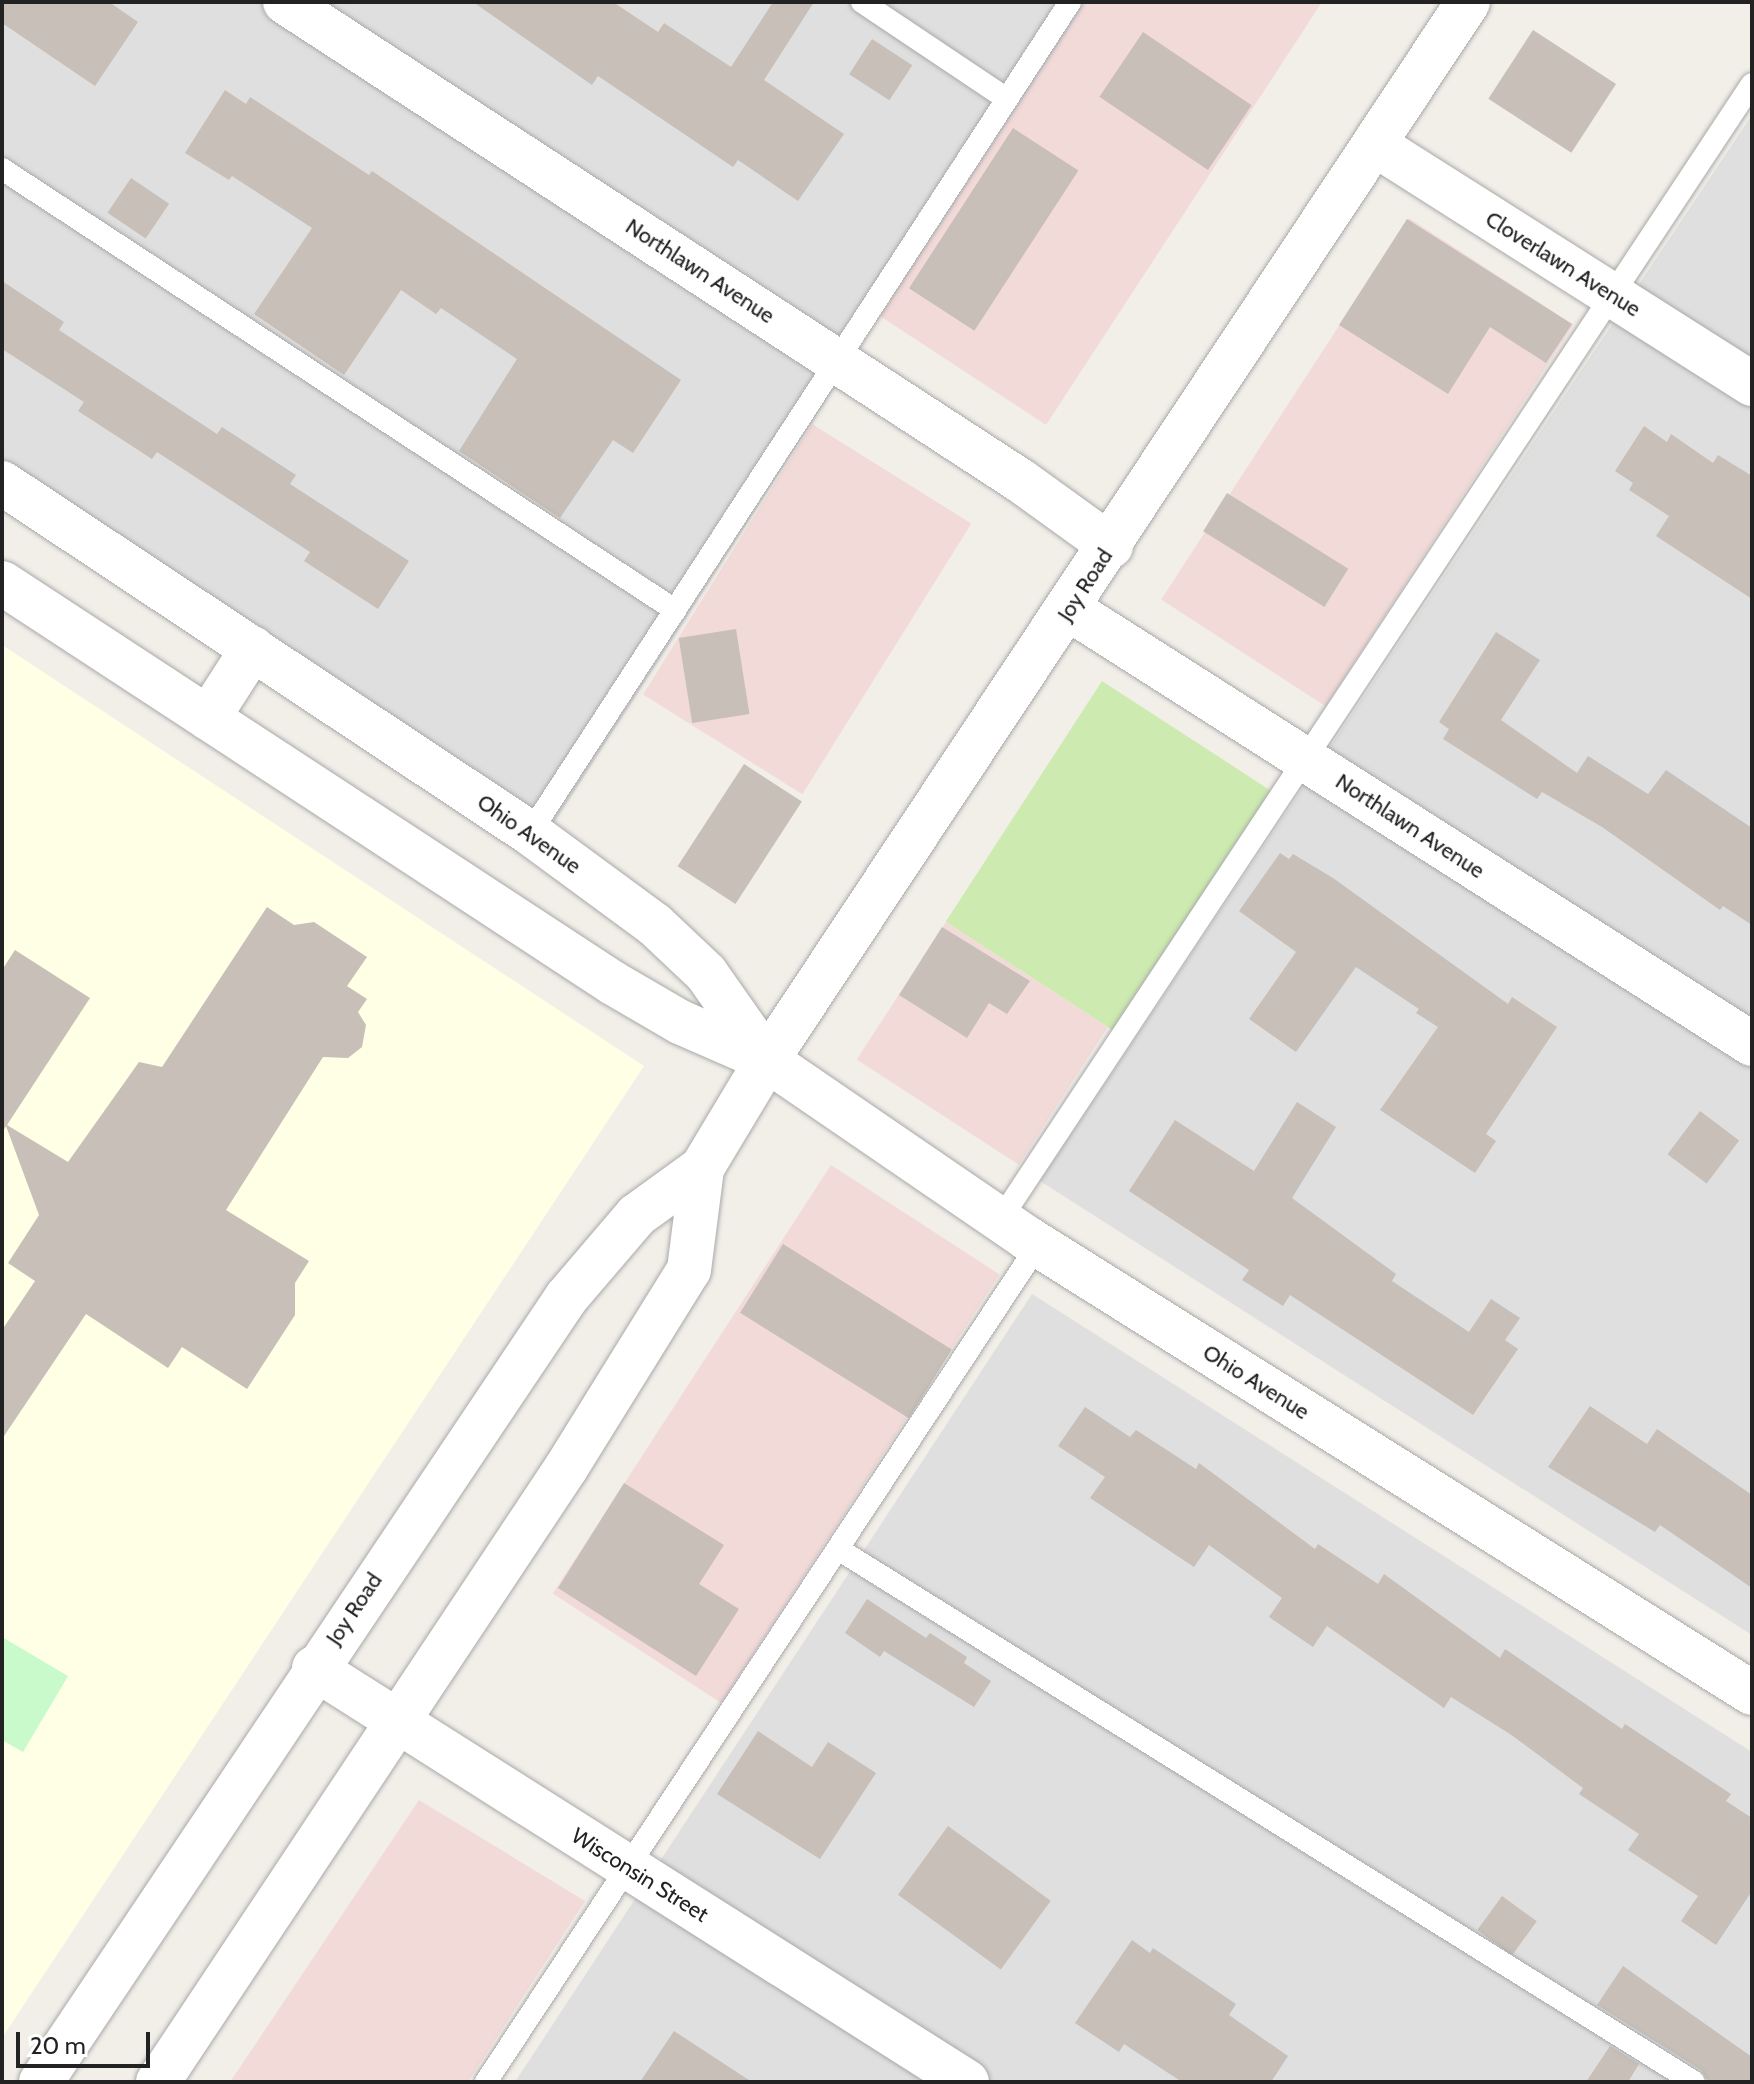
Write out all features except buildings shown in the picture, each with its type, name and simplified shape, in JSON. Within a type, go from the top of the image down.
[{"type":"street","name":"Northlawn Avenue","points":[[285,2],[837,360],[1111,546]]},
{"type":"street","name":"Joy Road","points":[[41,2082],[314,1668],[566,1298],[637,1215],[702,1168],[767,1060],[1111,546],[1374,144],[1458,6]]},
{"type":"street","name":"Cloverlawn Avenue","points":[[1374,144],[1752,384]]},
{"type":"street","name":"Ohio Avenue","points":[[2,483],[530,833],[654,924],[706,973],[767,1060]]},
{"type":"street","name":"Ohio Avenue","points":[[2,583],[613,983],[680,1022],[767,1060],[1038,1245],[1752,1693]]},
{"type":"street","name":"Northlawn Avenue","points":[[1069,609],[1752,1044]]},
{"type":"street","points":[[208,718],[253,648]]},
{"type":"street","name":"Joy Road","points":[[158,2082],[566,1468],[689,1270],[702,1168]]},
{"type":"street","name":"Wisconsin Street","points":[[314,1668],[967,2082]]},
{"type":"lane","points":[[862,2],[1007,99]]},
{"type":"lane","points":[[530,833],[1070,2]]},
{"type":"lane","points":[[1000,1220],[1614,297],[1752,84]]},
{"type":"lane","points":[[2,169],[675,610]]},
{"type":"lane","points":[[486,2082],[1038,1245]]},
{"type":"lane","points":[[838,1549],[1694,2082]]},
{"type":"shaded area","points":[[2,2],[1094,2],[880,316],[555,822],[2,458]]},
{"type":"shaded area","points":[[1086,2],[1322,2],[1046,425],[880,316]]},
{"type":"shaded area","points":[[1752,115],[1752,1635],[1040,1181]]},
{"type":"shaded area","points":[[1409,218],[1573,325],[1326,706],[1161,600]]},
{"type":"shaded area","points":[[812,424],[971,524],[802,794],[643,695]]},
{"type":"shaded area","points":[[2,645],[644,1066],[2,2038]]},
{"type":"shaded area","points":[[946,922],[1108,1027],[1019,1165],[857,1060]]},
{"type":"shaded area","points":[[831,1165],[1000,1274],[721,1703],[553,1594]]},
{"type":"shaded area","points":[[1032,1294],[1752,1752],[1752,2082],[515,2082]]},
{"type":"shaded area","points":[[419,1800],[585,1901],[468,2082],[230,2082]]},
{"type":"green space","points":[[1102,681],[1274,793],[1118,1033],[946,922]]},
{"type":"green space","points":[[2,1637],[68,1676],[23,1752],[2,1740]]}]
